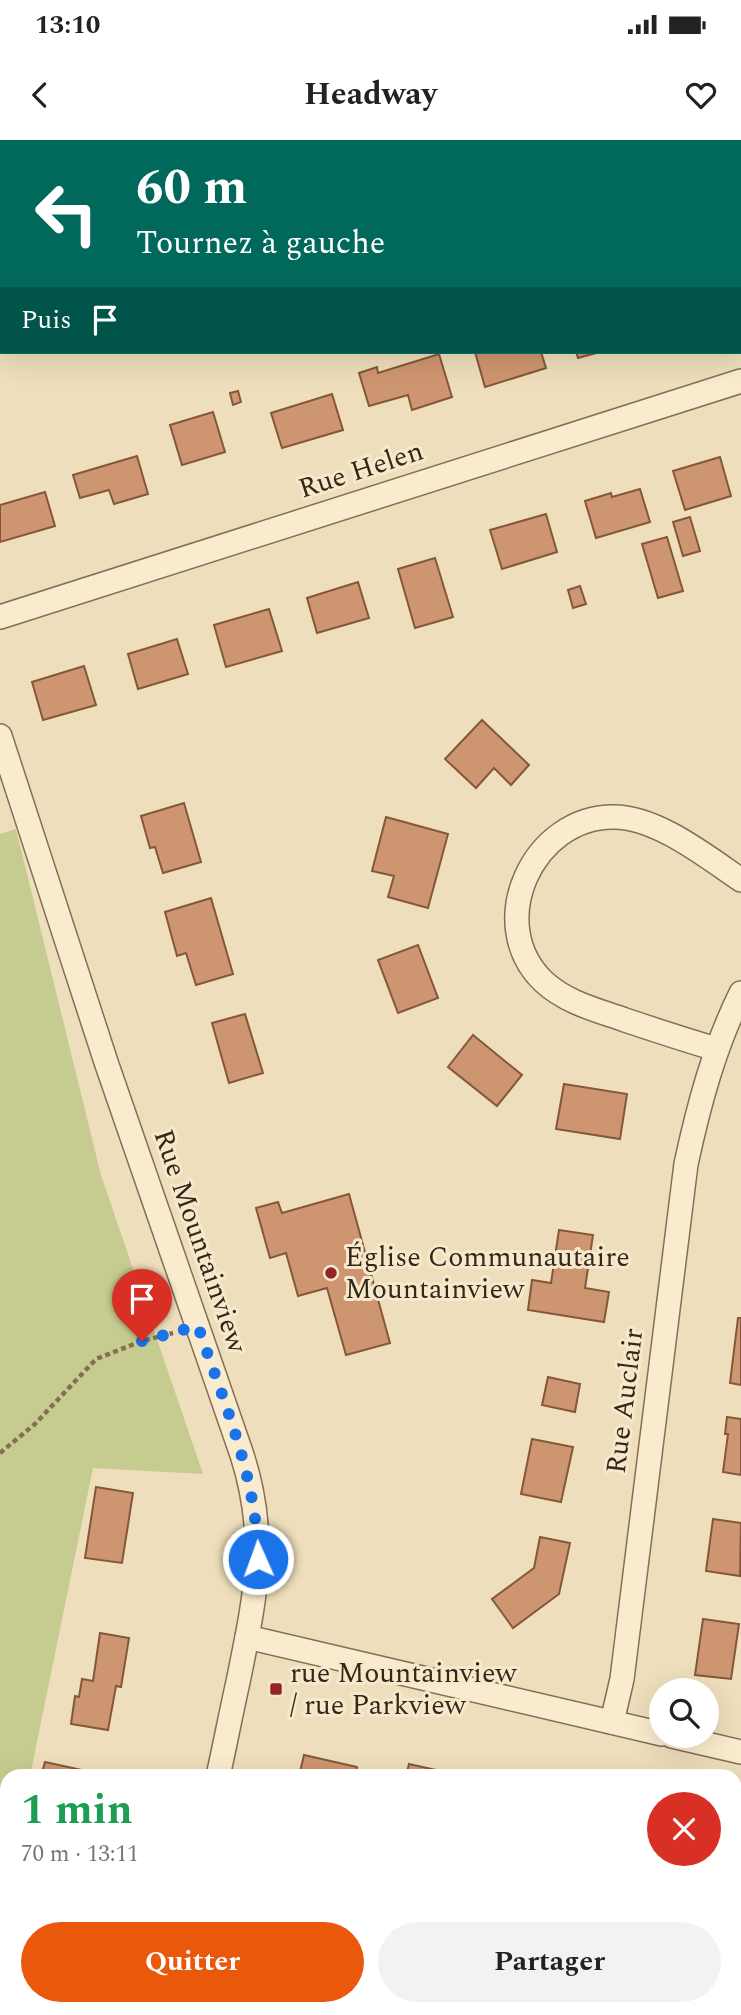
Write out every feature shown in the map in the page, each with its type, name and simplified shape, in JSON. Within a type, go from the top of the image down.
[{"type":"street","name":"Rue Helen","points":[[0,617],[741,381]]},
{"type":"street","name":"Rue Mountainview","points":[[0,736],[106,1062],[245,1464],[255,1506],[258,1569],[219,1769]]},
{"type":"street","points":[[716,1049],[581,1005],[558,992],[534,970],[524,955],[517,922],[518,903],[522,883],[552,839],[573,826],[603,817],[626,818],[649,824],[741,880]]},
{"type":"street","name":"Rue Auclair","points":[[612,1722],[622,1679],[685,1164],[700,1100],[716,1049],[741,993]]},
{"type":"street","points":[[247,1637],[649,1731]]},
{"type":"street","points":[[719,1747],[741,1752]]},
{"type":"path","points":[[0,1453],[35,1423],[96,1359],[142,1341],[198,1326]]},
{"type":"green space","points":[[16,829],[101,1175],[203,1474],[93,1468],[31,1769],[0,1769],[0,834]]},
{"type":"building","points":[[439,354],[452,397],[412,410],[408,395],[369,406],[359,373],[377,367],[378,373]]},
{"type":"building","points":[[476,354],[542,354],[546,368],[485,387]]},
{"type":"building","points":[[577,354],[593,354],[578,358]]},
{"type":"building","points":[[238,391],[241,402],[233,405],[230,393]]},
{"type":"building","points":[[332,394],[343,430],[282,448],[271,413]]},
{"type":"building","points":[[213,412],[225,452],[182,465],[170,425]]},
{"type":"building","points":[[137,456],[148,494],[114,504],[109,490],[80,498],[73,475]]},
{"type":"building","points":[[720,457],[731,496],[685,510],[673,471]]},
{"type":"building","points":[[640,489],[650,522],[596,538],[585,501],[611,493],[612,497]]},
{"type":"building","points":[[45,492],[55,526],[0,542],[0,505]]},
{"type":"building","points":[[546,514],[557,552],[502,569],[490,530]]},
{"type":"building","points":[[690,517],[700,551],[683,556],[673,522]]},
{"type":"building","points":[[667,537],[683,591],[658,598],[642,544]]},
{"type":"building","points":[[435,558],[453,617],[415,628],[398,569]]},
{"type":"building","points":[[358,582],[369,618],[317,633],[307,598]]},
{"type":"building","points":[[580,586],[586,604],[573,608],[568,590]]},
{"type":"building","points":[[269,609],[282,651],[226,667],[214,625]]},
{"type":"building","points":[[177,639],[188,674],[138,689],[128,654]]},
{"type":"building","points":[[84,666],[96,705],[43,720],[32,682]]},
{"type":"building","points":[[482,720],[529,765],[511,785],[494,768],[476,788],[445,759]]},
{"type":"building","points":[[184,803],[201,862],[163,873],[155,847],[150,848],[141,816]]},
{"type":"building","points":[[386,817],[448,834],[428,908],[388,897],[394,876],[372,871]]},
{"type":"building","points":[[211,898],[233,974],[196,985],[186,953],[177,956],[165,912]]},
{"type":"building","points":[[418,945],[438,998],[398,1013],[378,960]]},
{"type":"building","points":[[245,1014],[263,1073],[229,1083],[212,1023]]},
{"type":"building","points":[[473,1035],[522,1075],[497,1106],[448,1067]]},
{"type":"building","points":[[564,1084],[627,1094],[620,1139],[556,1129]]},
{"type":"building","name":"Église Communautaire Mountainview","points":[[349,1194],[390,1343],[346,1355],[327,1288],[298,1296],[286,1253],[270,1258],[256,1208],[278,1202],[282,1213]]},
{"type":"building","points":[[559,1230],[593,1235],[585,1288],[609,1292],[604,1322],[528,1310],[532,1280],[551,1283]]},
{"type":"building","points":[[738,1318],[741,1318],[741,1385],[730,1383]]},
{"type":"building","points":[[548,1377],[580,1384],[575,1412],[542,1405]]},
{"type":"building","points":[[727,1417],[741,1419],[741,1475],[723,1472],[728,1434],[725,1434]]},
{"type":"building","points":[[532,1439],[573,1447],[561,1502],[521,1494]]},
{"type":"building","points":[[96,1487],[133,1493],[122,1563],[85,1558]]},
{"type":"building","points":[[713,1519],[741,1523],[740,1576],[706,1571]]},
{"type":"building","points":[[540,1537],[570,1543],[559,1594],[513,1628],[492,1599],[534,1568]]},
{"type":"building","points":[[703,1619],[739,1624],[731,1679],[695,1675]]},
{"type":"building","points":[[100,1633],[129,1638],[121,1687],[116,1686],[108,1730],[71,1724],[75,1696],[79,1697],[82,1679],[93,1681]]},
{"type":"building","points":[[304,1755],[357,1767],[357,1769],[301,1769]]},
{"type":"building","points":[[45,1762],[77,1769],[43,1769]]},
{"type":"building","points":[[409,1764],[432,1769],[408,1769]]},
{"type":"place","name":"Église Communautaire Mountainview","points":[[331,1273]]},
{"type":"place","name":"rue Mountainview / rue Parkview","points":[[276,1689]]},
{"type":"route","points":[[142,1341],[198,1326],[248,1473],[257,1518],[258,1559]]}]
